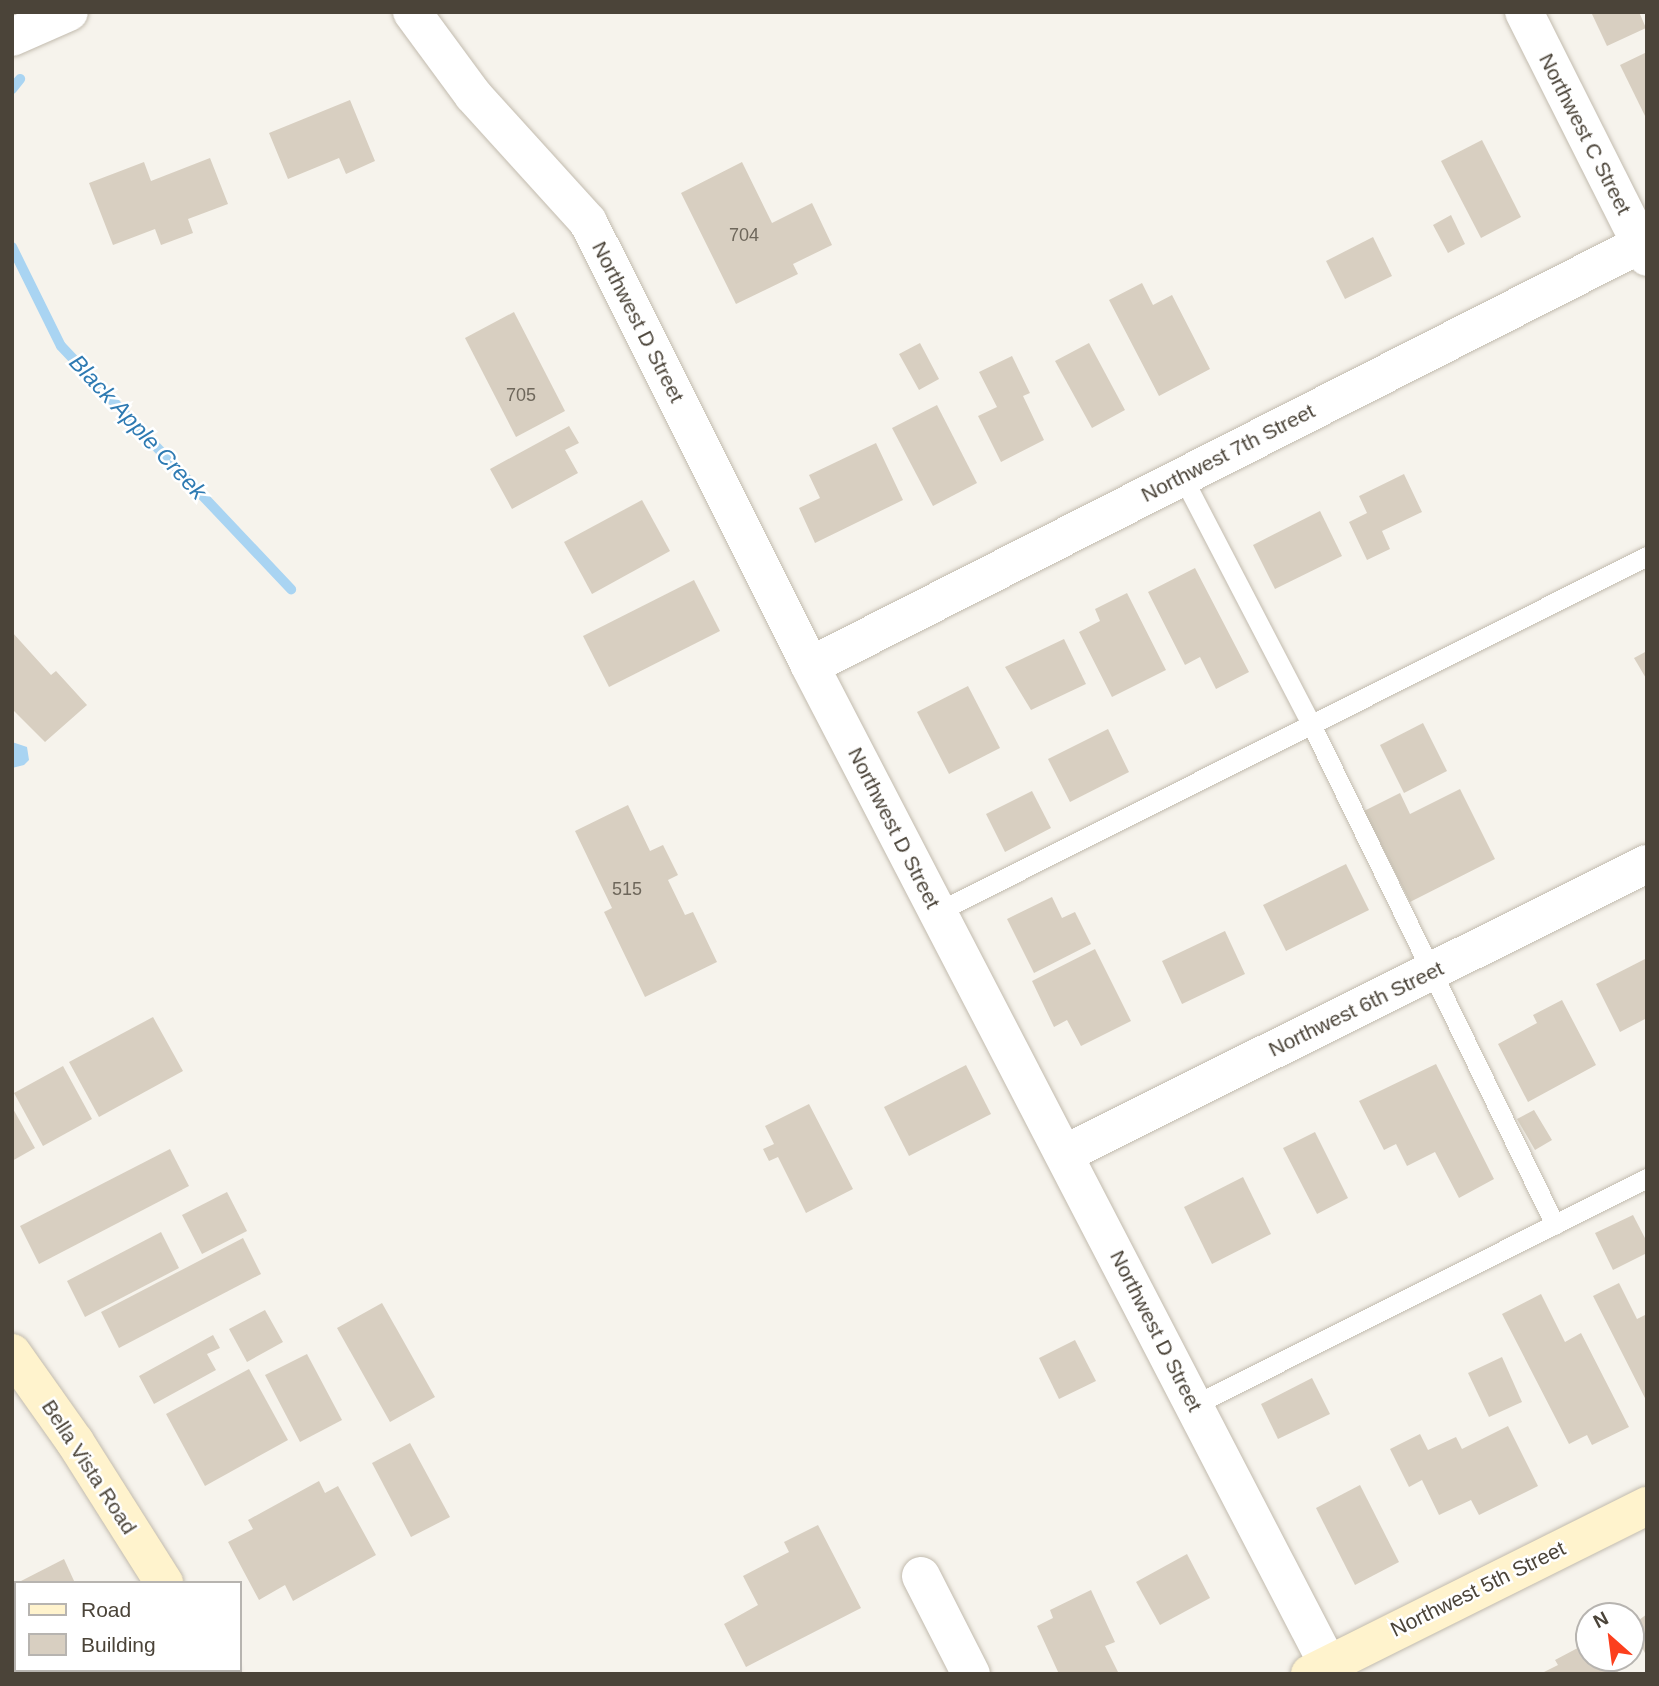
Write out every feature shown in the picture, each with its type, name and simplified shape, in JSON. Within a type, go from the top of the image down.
[{"type":"street","points":[[12,37],[69,12]]},
{"type":"street","name":"Northwest D Street","points":[[412,12],[472,95],[588,222],[810,666],[1194,1405],[1324,1671]]},
{"type":"street","name":"Northwest C Street","points":[[1524,12],[1645,247]]},
{"type":"street","name":"Northwest 7th Street","points":[[810,666],[1645,247]]},
{"type":"street","name":"Northwest 6th Street","points":[[1064,1154],[1647,864]]},
{"type":"street","name":"Bella Vista Road","points":[[12,1353],[163,1581]]},
{"type":"street","name":"Northwest 5th Street","points":[[1324,1671],[1647,1506]]},
{"type":"street","points":[[921,1576],[971,1674]]},
{"type":"lane","points":[[1182,477],[1311,724],[1555,1224]]},
{"type":"lane","points":[[937,912],[1647,556]]},
{"type":"lane","points":[[1194,1405],[1647,1178]]},
{"type":"water","points":[[12,742],[27,747],[29,760],[24,765],[12,768]]},
{"type":"building","points":[[1591,12],[1639,12],[1646,28],[1607,46]]},
{"type":"building","points":[[1647,52],[1647,120],[1620,65]]},
{"type":"building","points":[[350,100],[375,161],[346,174],[339,158],[288,179],[269,133]]},
{"type":"building","points":[[1482,140],[1521,217],[1481,238],[1441,161]]},
{"type":"building","points":[[210,158],[228,204],[188,219],[193,233],[161,245],[155,229],[113,245],[89,183],[144,162],[151,181]]},
{"type":"building","points":[[742,162],[772,223],[812,203],[832,245],[793,264],[798,274],[736,304],[681,193]]},
{"type":"building","points":[[1451,215],[1465,244],[1448,253],[1433,225]]},
{"type":"building","points":[[1373,237],[1392,276],[1345,299],[1326,261]]},
{"type":"building","points":[[1142,283],[1153,305],[1172,295],[1210,369],[1159,396],[1109,300]]},
{"type":"building","points":[[514,312],[565,411],[516,437],[465,338]]},
{"type":"building","points":[[920,343],[939,379],[919,390],[899,354]]},
{"type":"building","points":[[1089,343],[1125,410],[1092,428],[1055,361]]},
{"type":"building","points":[[1012,356],[1030,393],[1023,396],[1044,440],[1001,462],[978,416],[997,407],[979,372]]},
{"type":"building","points":[[937,405],[977,483],[933,506],[892,428]]},
{"type":"building","points":[[569,426],[579,443],[565,450],[578,473],[512,509],[490,469]]},
{"type":"building","points":[[876,443],[903,500],[815,543],[799,508],[820,498],[809,475]]},
{"type":"building","points":[[1404,474],[1422,512],[1382,531],[1390,549],[1367,560],[1349,522],[1367,513],[1359,496]]},
{"type":"building","points":[[642,500],[670,551],[592,594],[564,542]]},
{"type":"building","points":[[1320,511],[1342,556],[1275,589],[1253,545]]},
{"type":"building","points":[[1195,568],[1249,672],[1216,689],[1200,657],[1185,665],[1148,592]]},
{"type":"building","points":[[694,580],[720,631],[609,687],[583,636]]},
{"type":"building","points":[[1127,593],[1166,670],[1112,697],[1079,632],[1100,621],[1095,609]]},
{"type":"building","points":[[12,632],[51,675],[56,671],[87,705],[45,742],[12,709]]},
{"type":"building","points":[[1064,639],[1086,684],[1031,710],[1005,667]]},
{"type":"building","points":[[1647,651],[1647,680],[1634,658]]},
{"type":"building","points":[[968,686],[1000,748],[949,774],[917,712]]},
{"type":"building","points":[[1423,723],[1447,771],[1404,793],[1380,745]]},
{"type":"building","points":[[1108,729],[1129,772],[1070,802],[1048,759]]},
{"type":"building","points":[[1460,789],[1495,859],[1410,902],[1364,811],[1400,793],[1410,814]]},
{"type":"building","points":[[1032,791],[1051,828],[1005,852],[986,814]]},
{"type":"building","points":[[628,805],[650,851],[663,845],[678,875],[668,880],[685,915],[693,912],[717,962],[645,997],[604,912],[612,908],[575,831]]},
{"type":"building","points":[[1346,864],[1369,910],[1286,951],[1263,905]]},
{"type":"building","points":[[1052,897],[1062,918],[1075,912],[1091,944],[1034,973],[1007,919]]},
{"type":"building","points":[[1225,931],[1245,974],[1182,1004],[1162,961]]},
{"type":"building","points":[[1095,949],[1131,1021],[1081,1046],[1067,1020],[1054,1027],[1032,981]]},
{"type":"building","points":[[1647,958],[1647,1018],[1620,1032],[1596,984]]},
{"type":"building","points":[[1562,1000],[1596,1065],[1528,1102],[1498,1044],[1537,1023],[1533,1015]]},
{"type":"building","points":[[153,1017],[183,1071],[99,1117],[69,1062]]},
{"type":"building","points":[[1436,1064],[1494,1179],[1459,1198],[1435,1152],[1407,1166],[1396,1144],[1384,1150],[1359,1101]]},
{"type":"building","points":[[966,1065],[991,1114],[909,1156],[884,1107]]},
{"type":"building","points":[[63,1066],[92,1119],[43,1146],[14,1093]]},
{"type":"building","points":[[809,1104],[853,1189],[806,1213],[778,1157],[769,1161],[763,1149],[774,1144],[765,1126]]},
{"type":"building","points":[[12,1107],[35,1148],[12,1161]]},
{"type":"building","points":[[1534,1110],[1552,1140],[1535,1150],[1517,1119]]},
{"type":"building","points":[[1315,1132],[1348,1198],[1317,1214],[1283,1148]]},
{"type":"building","points":[[170,1149],[189,1186],[39,1264],[20,1226]]},
{"type":"building","points":[[1243,1177],[1271,1234],[1212,1264],[1184,1207]]},
{"type":"building","points":[[227,1192],[247,1231],[202,1254],[182,1215]]},
{"type":"building","points":[[1633,1215],[1647,1242],[1647,1253],[1613,1270],[1595,1233]]},
{"type":"building","points":[[161,1232],[179,1268],[85,1317],[67,1281]]},
{"type":"building","points":[[243,1238],[261,1274],[119,1348],[101,1312]]},
{"type":"building","points":[[1619,1283],[1637,1319],[1647,1314],[1647,1402],[1593,1296]]},
{"type":"building","points":[[1541,1294],[1565,1342],[1581,1333],[1629,1427],[1592,1445],[1587,1435],[1569,1444],[1502,1314]]},
{"type":"building","points":[[382,1303],[435,1397],[390,1422],[337,1328]]},
{"type":"building","points":[[265,1310],[283,1342],[247,1362],[229,1329]]},
{"type":"building","points":[[213,1335],[220,1348],[207,1354],[216,1370],[154,1404],[139,1376]]},
{"type":"building","points":[[1075,1340],[1096,1381],[1059,1399],[1039,1358]]},
{"type":"building","points":[[307,1354],[342,1420],[300,1442],[265,1375]]},
{"type":"building","points":[[1502,1357],[1522,1402],[1489,1417],[1468,1373]]},
{"type":"building","points":[[249,1369],[288,1440],[205,1486],[166,1414]]},
{"type":"building","points":[[1312,1378],[1330,1414],[1278,1439],[1261,1404]]},
{"type":"building","points":[[1508,1426],[1538,1486],[1479,1515],[1471,1500],[1439,1515],[1422,1480],[1409,1487],[1390,1449],[1420,1434],[1428,1450],[1456,1437],[1462,1449]]},
{"type":"building","points":[[410,1443],[450,1517],[411,1537],[372,1463]]},
{"type":"building","points":[[319,1481],[325,1493],[338,1486],[376,1555],[293,1601],[285,1585],[259,1600],[228,1542],[253,1529],[248,1520]]},
{"type":"building","points":[[1360,1485],[1399,1562],[1355,1585],[1316,1508]]},
{"type":"building","points":[[818,1525],[861,1608],[746,1667],[724,1624],[758,1605],[743,1576],[789,1552],[784,1542]]},
{"type":"building","points":[[1187,1554],[1210,1598],[1160,1625],[1136,1582]]},
{"type":"building","points":[[64,1559],[74,1581],[21,1581]]},
{"type":"building","points":[[1091,1590],[1115,1642],[1105,1646],[1119,1674],[1059,1674],[1037,1626],[1053,1618],[1050,1610]]},
{"type":"building","points":[[1647,1614],[1647,1657],[1645,1653]]},
{"type":"building","points":[[1575,1649],[1575,1672],[1619,1674],[1540,1674],[1558,1665],[1555,1660]]},
{"type":"waterway","name":"Black Apple Creek","points":[[12,89],[20,79]]},
{"type":"waterway","name":"Black Apple Creek","points":[[12,247],[61,346],[291,589]]}]
